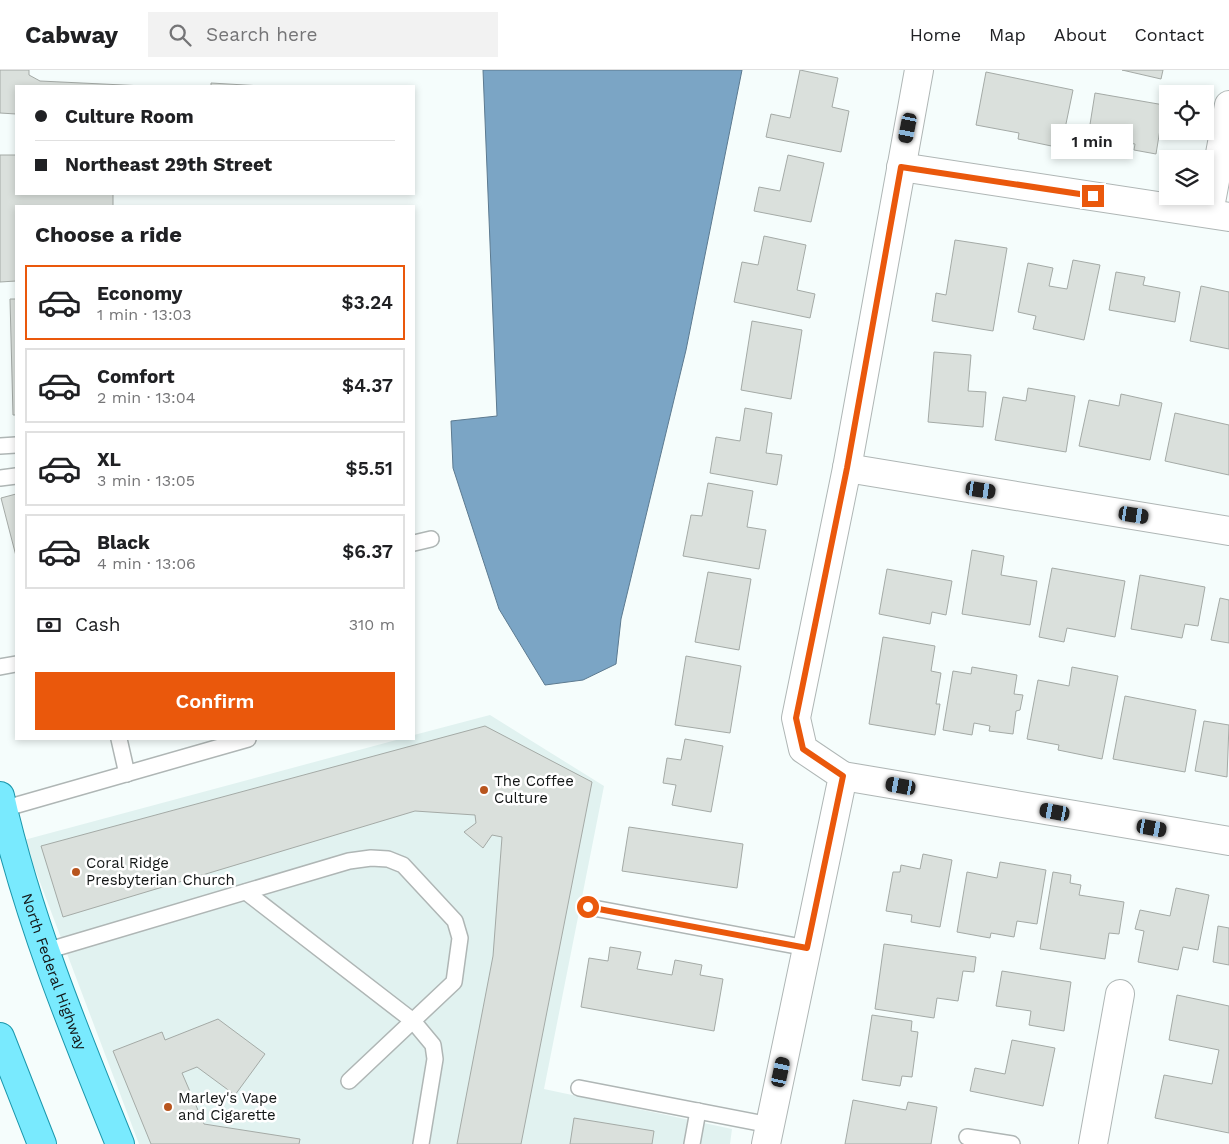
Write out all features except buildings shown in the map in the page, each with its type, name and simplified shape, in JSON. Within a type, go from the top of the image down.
[{"type":"main road","name":"North Federal Highway","points":[[2,803],[46,951],[71,1022],[120,1144]]},
{"type":"main road","points":[[0,1079],[2,1042]]},
{"type":"main road","points":[[2,1042],[42,1144]]},
{"type":"street","points":[[919,70],[847,468],[796,718],[803,749],[843,776],[1229,841]]},
{"type":"street","points":[[901,167],[1219,215],[1229,106]]},
{"type":"street","points":[[847,468],[1229,531]]},
{"type":"street","points":[[768,1134],[843,776]]},
{"type":"street","points":[[1093,1144],[1120,994]]},
{"type":"lane","points":[[0,446],[15,445]]},
{"type":"lane","points":[[0,478],[15,476]]},
{"type":"lane","points":[[415,543],[431,539]]},
{"type":"lane","points":[[0,667],[15,664]]},
{"type":"lane","points":[[119,740],[127,774]]},
{"type":"lane","points":[[2,803],[127,774],[245,740]]},
{"type":"lane","points":[[46,951],[349,861],[371,858],[388,859],[403,865],[454,921],[460,938],[454,982],[349,1081]]},
{"type":"lane","points":[[246,892],[413,1021],[433,1045],[435,1059],[421,1144]]},
{"type":"lane","points":[[588,907],[807,948]]},
{"type":"lane","points":[[579,1088],[698,1111],[768,1134]]},
{"type":"lane","points":[[692,1144],[698,1111]]},
{"type":"lane","points":[[966,1137],[1012,1144]]},
{"type":"shaded area","points":[[490,715],[604,786],[544,1089],[732,1129],[730,1144],[139,1144],[24,840],[396,740],[415,740],[415,735]]},
{"type":"water","points":[[483,70],[742,70],[686,350],[621,619],[616,664],[583,680],[545,685],[499,609],[453,468],[451,421],[497,416]]},
{"type":"place","name":"The Coffee Culture","points":[[484,790]]},
{"type":"place","name":"Coral Ridge Presbyterian Church","points":[[76,872]]},
{"type":"place","name":"Marley's Vape and Cigarette","points":[[168,1107]]},
{"type":"route","points":[[588,907],[807,948],[843,776],[803,749],[796,718],[847,468],[901,167],[1093,196]]}]
